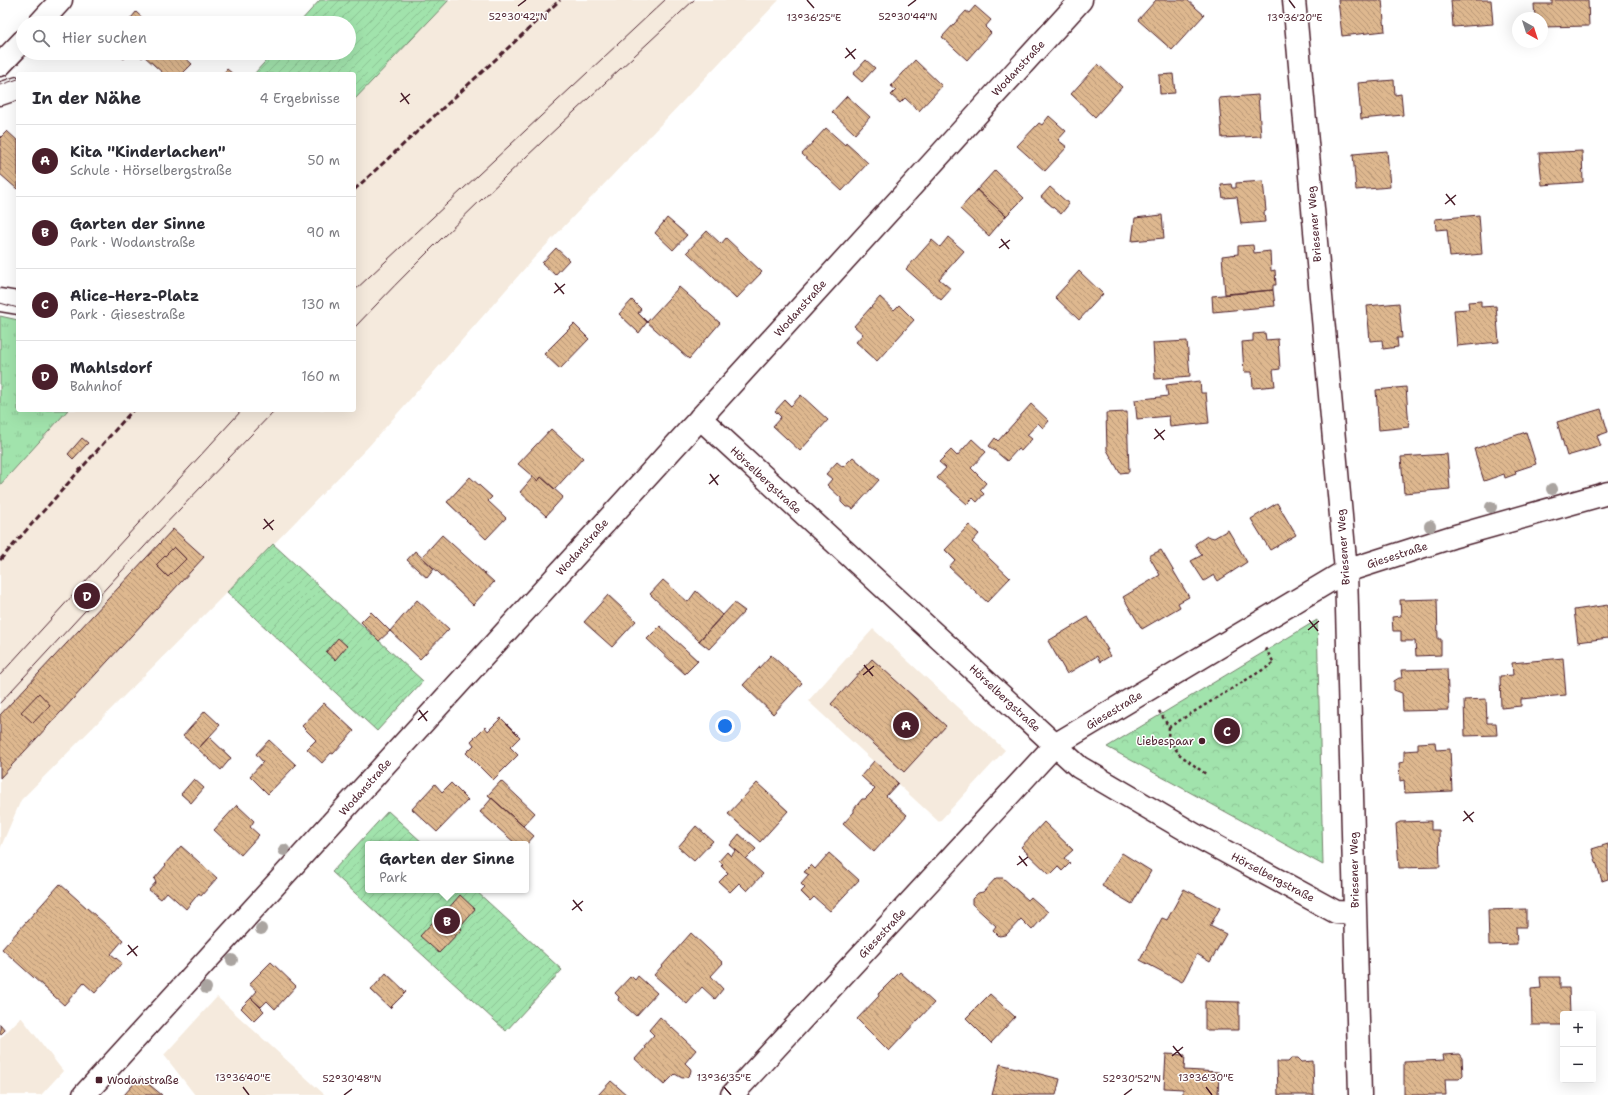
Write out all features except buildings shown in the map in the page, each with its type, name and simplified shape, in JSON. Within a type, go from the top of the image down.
[{"type":"street","points":[[46,16],[61,0]]},
{"type":"street","name":"Wodanstraße","points":[[84,1095],[1080,0]]},
{"type":"street","name":"Briesener Weg","points":[[1294,0],[1346,571],[1360,1095]]},
{"type":"street","points":[[3,56],[16,46]]},
{"type":"street","points":[[0,94],[16,89]]},
{"type":"street","points":[[0,300],[16,303]]},
{"type":"street","name":"Hörselbergstraße","points":[[700,418],[1079,767],[1195,835],[1336,912],[1355,912]]},
{"type":"street","name":"Giesestraße","points":[[732,1095],[1055,745],[1346,571],[1452,537],[1608,493]]},
{"type":"path","points":[[1169,727],[1274,663],[1264,646]]},
{"type":"path","points":[[1159,711],[1169,727],[1168,737],[1179,754],[1207,775]]},
{"type":"shaded area","points":[[449,0],[779,0],[533,259],[369,446],[21,800],[0,849],[0,485],[66,412],[356,412],[356,98]]},
{"type":"shaded area","points":[[873,629],[1005,750],[939,822],[808,701]]},
{"type":"shaded area","points":[[217,997],[325,1095],[195,1095],[164,1055]]},
{"type":"shaded area","points":[[21,1017],[63,1071],[41,1095],[0,1095],[0,1039]]},
{"type":"green space","points":[[320,0],[449,0],[356,98],[356,72],[256,72],[267,60],[356,60],[356,16],[305,16]]},
{"type":"green space","points":[[0,316],[16,320],[16,412],[66,412],[0,485]]},
{"type":"green space","points":[[273,544],[423,681],[377,731],[227,592]]},
{"type":"green space","points":[[1317,620],[1323,865],[1107,747]]},
{"type":"green space","points":[[388,811],[421,841],[365,841],[365,893],[478,893],[562,970],[506,1031],[332,872]]},
{"type":"tram line","points":[[356,289],[665,0]]},
{"type":"tram line","points":[[356,326],[479,202],[694,0]]},
{"type":"tram line","points":[[0,85],[16,80]]},
{"type":"tram line","points":[[0,303],[16,307]]},
{"type":"tram line","points":[[0,675],[240,412]]},
{"type":"tram line","points":[[0,703],[156,534],[273,412]]},
{"type":"railway","points":[[356,188],[560,0]]},
{"type":"railway","points":[[0,560],[131,412]]},
{"type":"place","name":"Mahlsdorf","points":[[87,596]]},
{"type":"place","name":"Kita \"Kinderlachen\"","points":[[906,725]]},
{"type":"place","name":"Alice-Herz-Platz","points":[[1227,731]]},
{"type":"place","name":"Liebespaar","points":[[1202,741]]},
{"type":"place","name":"Garten der Sinne","points":[[447,921]]},
{"type":"place","name":"Wodanstraße","points":[[99,1080]]}]
